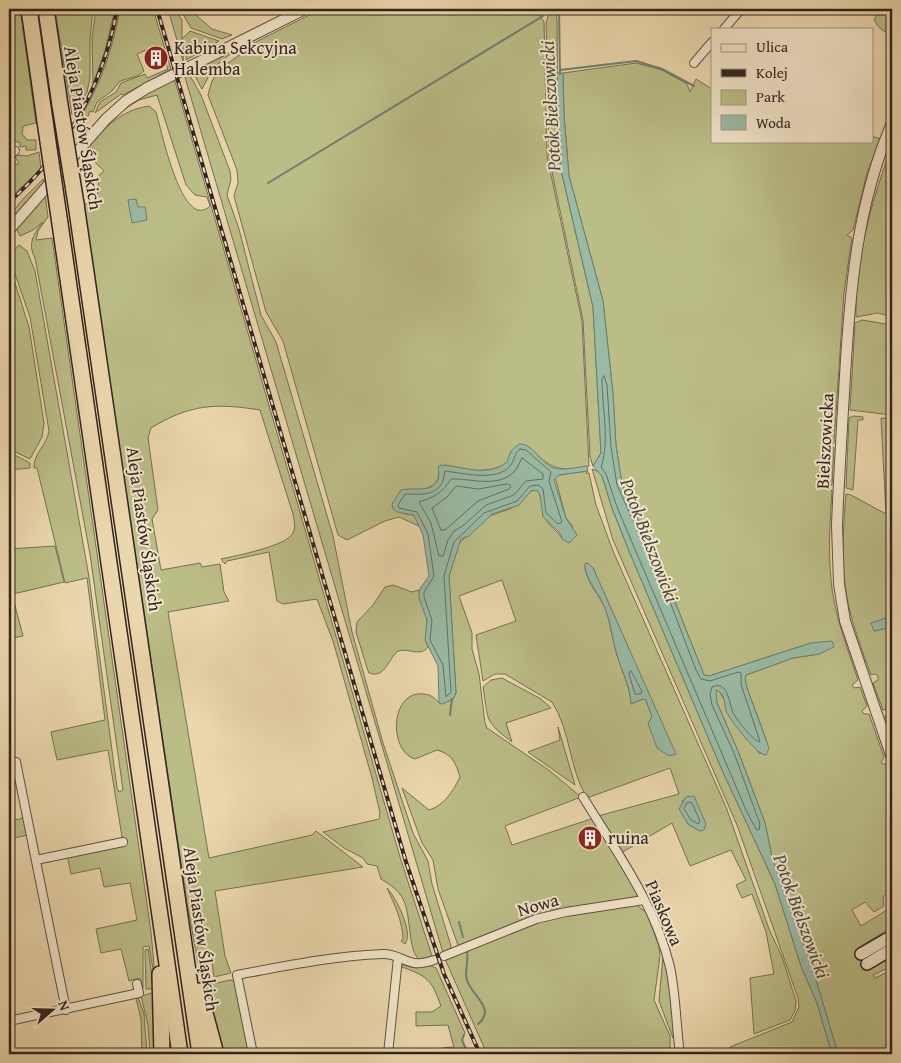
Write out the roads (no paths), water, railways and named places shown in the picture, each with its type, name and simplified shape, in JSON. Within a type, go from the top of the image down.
[{"type":"highway","name":"Aleja Piastów Śląskich","points":[[29,9],[180,1054]]},
{"type":"highway","name":"Aleja Piastów Śląskich","points":[[46,9],[200,1054]]},
{"type":"highway","points":[[178,905],[216,1054]]},
{"type":"highway","points":[[158,910],[162,1054]]},
{"type":"main road","points":[[892,936],[864,959],[892,949]]},
{"type":"street","points":[[9,230],[106,119],[126,101],[147,88],[305,9]]},
{"type":"street","points":[[725,28],[741,9]]},
{"type":"street","points":[[694,63],[711,43]]},
{"type":"street","name":"Bielszowicka","points":[[892,123],[869,193],[859,234],[851,284],[836,560],[846,621],[892,758]]},
{"type":"street","points":[[16,762],[66,1010]]},
{"type":"street","name":"Piaskowa","points":[[583,797],[631,873],[644,900],[670,967],[680,1054]]},
{"type":"street","points":[[36,860],[123,842]]},
{"type":"street","name":"Nowa","points":[[444,956],[536,919],[566,912],[644,900]]},
{"type":"street","points":[[252,1054],[237,975],[299,964],[385,954],[413,963],[425,963],[434,960]]},
{"type":"street","points":[[388,1054],[398,958]]},
{"type":"street","points":[[9,1021],[140,993],[137,984]]},
{"type":"water","points":[[557,73],[563,73],[569,176],[603,301],[613,394],[616,446],[622,484],[673,597],[704,675],[709,676],[811,643],[832,641],[834,647],[819,654],[793,658],[746,675],[747,688],[769,748],[766,755],[751,745],[739,731],[727,713],[722,694],[716,690],[717,703],[738,751],[765,823],[772,857],[814,973],[838,1054],[832,1054],[817,1003],[801,966],[775,884],[722,770],[629,551],[602,476],[593,466],[601,453],[593,307],[561,170]]},
{"type":"water","points":[[136,199],[138,207],[145,207],[147,220],[132,223],[128,200]]},
{"type":"water","points":[[519,444],[529,447],[549,466],[554,468],[566,469],[587,466],[588,471],[559,475],[554,480],[566,518],[577,535],[569,543],[563,540],[559,532],[543,517],[540,495],[537,490],[531,491],[519,505],[492,514],[469,536],[461,539],[449,576],[456,693],[453,699],[442,704],[439,703],[438,666],[425,640],[427,620],[419,598],[419,590],[429,576],[423,535],[414,515],[397,512],[393,509],[392,504],[401,490],[427,488],[437,483],[439,476],[438,467],[441,465],[475,470],[500,467],[507,462],[511,451]]},
{"type":"water","points":[[588,563],[593,568],[676,754],[669,756],[657,748],[648,723],[652,717],[646,700],[643,699],[631,704],[626,679],[617,655],[606,612],[585,569],[585,564]]},
{"type":"water","points":[[892,616],[892,627],[874,631],[871,623]]},
{"type":"water","points":[[694,796],[706,824],[704,830],[700,831],[688,824],[679,809],[686,797]]},
{"type":"waterway","points":[[550,12],[556,9]]},
{"type":"waterway","name":"Potok Bielszowicki","points":[[559,9],[560,74]]},
{"type":"waterway","points":[[268,183],[543,16]]},
{"type":"waterway","points":[[560,70],[636,61],[662,69],[694,86]]},
{"type":"waterway","points":[[450,715],[452,699]]},
{"type":"waterway","points":[[459,922],[463,937]]},
{"type":"waterway","points":[[467,952],[467,980],[469,986],[484,1007],[485,1013],[478,1024]]},
{"type":"waterway","points":[[464,1035],[462,1040],[468,1054]]},
{"type":"railway","points":[[9,202],[48,161],[80,115],[103,64],[117,9]]},
{"type":"railway","points":[[157,9],[406,862],[444,974],[480,1054]]},
{"type":"place","name":"Kabina Sekcyjna Halemba","points":[[156,58]]},
{"type":"place","name":"ruina","points":[[590,838]]}]
